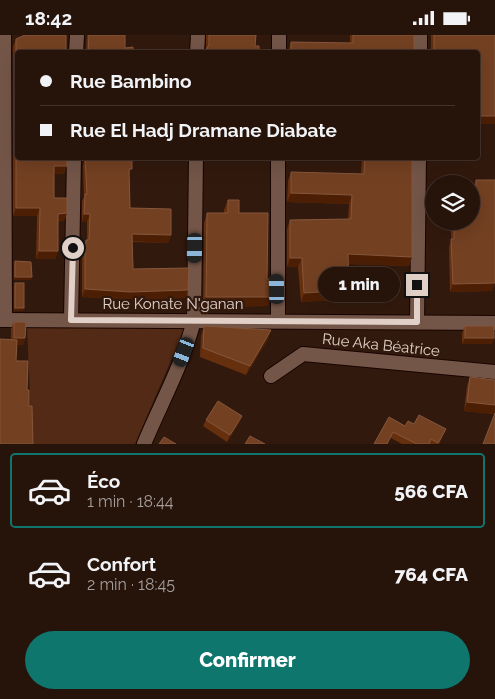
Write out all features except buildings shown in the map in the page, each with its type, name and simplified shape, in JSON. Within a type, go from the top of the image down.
[{"type":"street","points":[[76,50],[77,35]]},
{"type":"street","points":[[197,50],[198,35]]},
{"type":"street","points":[[278,50],[279,35]]},
{"type":"street","points":[[420,35],[420,50]]},
{"type":"street","points":[[3,320],[2,197],[6,36]]},
{"type":"street","points":[[71,320],[74,160]]},
{"type":"street","points":[[144,444],[179,365],[194,320],[196,160]]},
{"type":"street","points":[[278,160],[278,321]]},
{"type":"street","points":[[417,322],[419,160]]},
{"type":"street","name":"Rue Konate N'ganan","points":[[3,320],[495,323]]},
{"type":"street","name":"Rue Aka Béatrice","points":[[271,376],[303,353],[495,372]]},
{"type":"shaded area","points":[[27,326],[185,328],[135,444],[32,444]]},
{"type":"route","points":[[73,248],[71,320],[417,322],[417,285]]}]
